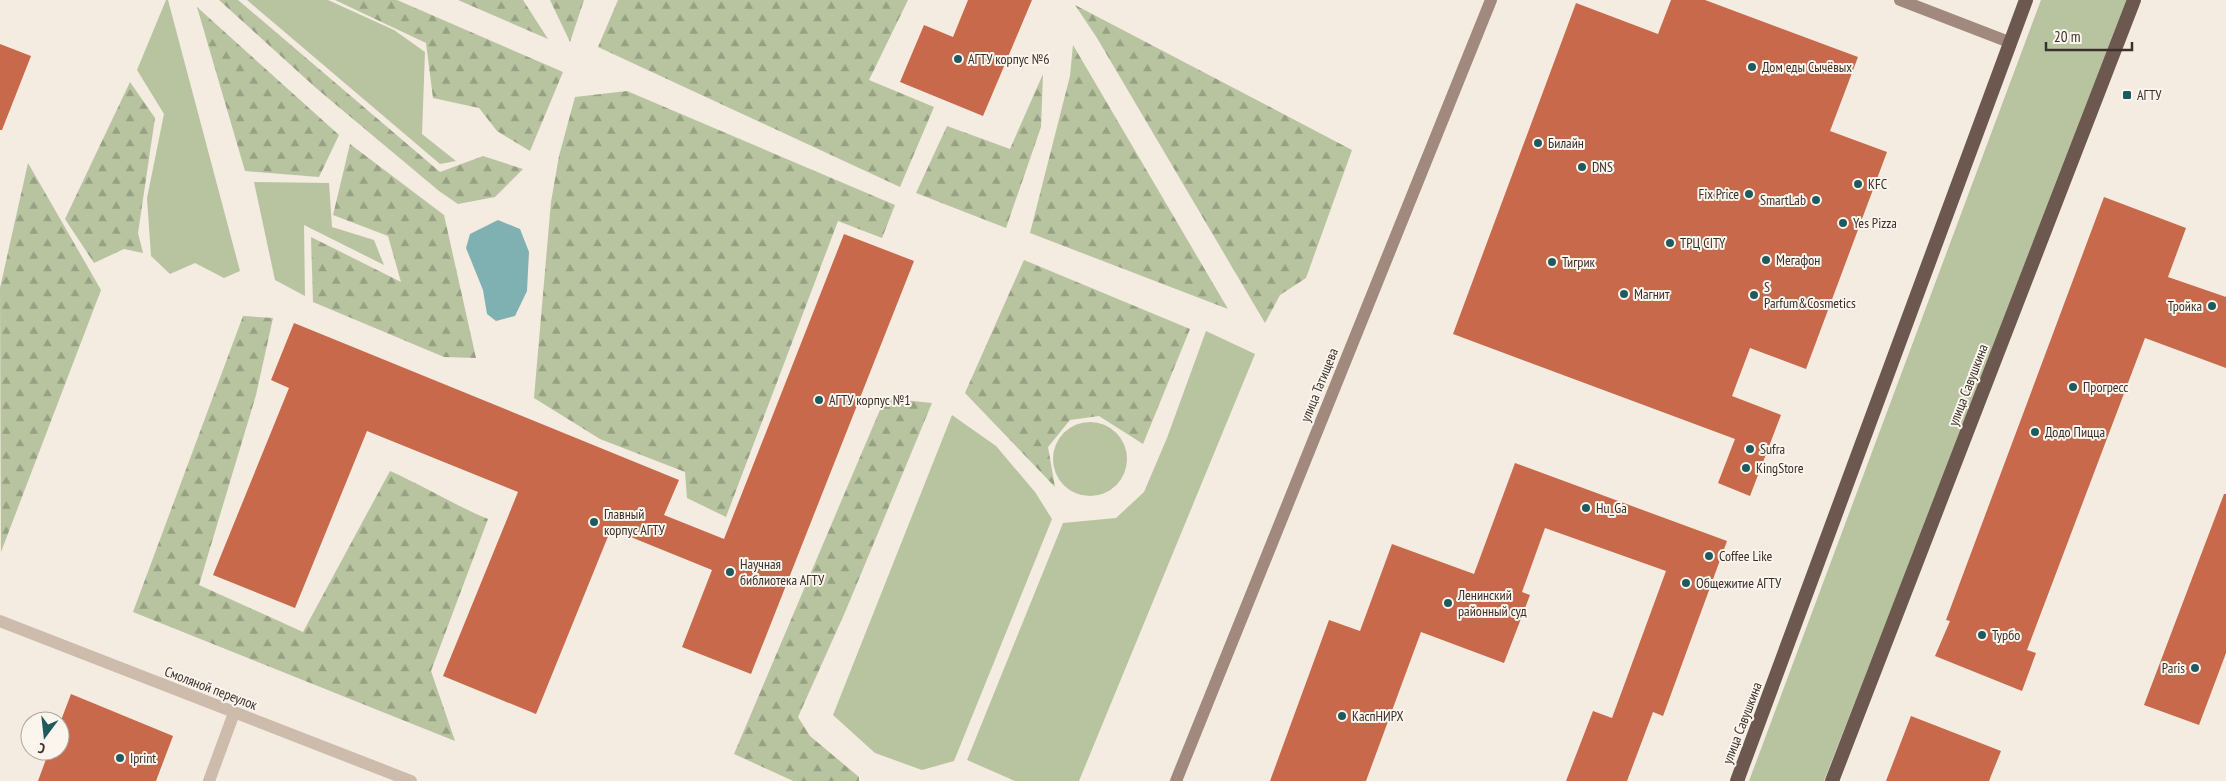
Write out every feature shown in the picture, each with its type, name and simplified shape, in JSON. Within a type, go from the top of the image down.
[{"type":"highway","name":"улица Савушкина","points":[[1737,781],[2026,0]]},
{"type":"highway","name":"улица Савушкина","points":[[1832,781],[2134,0]]},
{"type":"main road","name":"улица Татищева","points":[[1176,781],[1491,0]]},
{"type":"main road","points":[[1900,0],[2009,42]]},
{"type":"street","name":"Смоляной переулок","points":[[0,621],[411,781]]},
{"type":"street","points":[[209,781],[234,713]]},
{"type":"green space","points":[[166,0],[168,0],[240,271],[224,278],[195,263],[170,274],[151,256],[147,198],[164,114],[137,70]]},
{"type":"green space","points":[[219,0],[238,0],[440,172],[483,156],[523,169],[495,197],[458,204],[439,191],[316,88]]},
{"type":"green space","points":[[247,0],[328,0],[394,30],[425,52],[422,134],[456,161],[440,164]]},
{"type":"green space","points":[[335,0],[397,0],[563,72],[530,151],[497,131],[479,108],[433,98],[426,43]]},
{"type":"green space","points":[[458,0],[523,0],[548,39]]},
{"type":"green space","points":[[550,0],[584,0],[570,42]]},
{"type":"green space","points":[[618,0],[908,0],[869,80],[934,107],[900,187],[598,47]]},
{"type":"green space","points":[[2041,0],[2130,0],[1824,781],[1749,781]]},
{"type":"green space","points":[[1075,5],[1352,150],[1306,278],[1280,295],[1265,323],[1097,38]]},
{"type":"green space","points":[[197,7],[339,135],[319,177],[245,171]]},
{"type":"green space","points":[[1073,45],[1228,309],[1030,233],[1070,76]]},
{"type":"green space","points":[[1043,74],[1041,127],[1006,228],[916,193],[947,126],[1010,149]]},
{"type":"green space","points":[[130,82],[155,118],[138,233],[143,253],[124,249],[94,263],[65,219]]},
{"type":"green space","points":[[627,91],[895,205],[882,238],[838,221],[726,517],[687,498],[685,472],[600,439],[534,398],[551,202],[559,156],[575,97]]},
{"type":"green space","points":[[350,144],[444,215],[476,358],[444,357],[313,302],[311,237],[401,282],[388,236],[333,215]]},
{"type":"green space","points":[[28,163],[101,290],[1,552],[0,288]]},
{"type":"green space","points":[[254,182],[329,183],[332,227],[374,240],[384,265],[304,225],[305,296],[275,280]]},
{"type":"green space","points":[[1024,260],[1190,329],[1143,444],[1099,416],[1070,420],[1048,447],[1055,487],[965,393]]},
{"type":"green space","points":[[243,316],[273,318],[256,395],[199,585],[303,632],[390,471],[488,519],[431,671],[455,741],[133,612]]},
{"type":"green space","points":[[1206,331],[1255,354],[1079,781],[1015,781],[967,760],[1063,523],[1116,518],[1144,492],[1167,438]]},
{"type":"green space","points":[[885,398],[932,403],[846,610],[798,717],[810,736],[859,777],[859,781],[793,781],[734,754]]},
{"type":"green space","points":[[952,415],[996,446],[1035,492],[1052,519],[954,761],[922,770],[875,753],[833,715]]},
{"type":"green space","points":[[1090,422],[1104,425],[1116,433],[1124,445],[1127,459],[1124,473],[1116,485],[1104,493],[1090,496],[1076,493],[1064,485],[1056,473],[1053,459],[1056,445],[1064,433],[1076,425]]},
{"type":"water","points":[[498,220],[520,229],[529,252],[527,291],[515,316],[496,321],[487,314],[483,290],[466,248],[470,234]]},
{"type":"building","name":"АГТУ корпус №6","points":[[968,0],[1032,0],[983,116],[900,82],[924,25],[953,37]]},
{"type":"building","name":"ТРЦ CITY","points":[[1671,0],[1705,0],[1858,57],[1830,131],[1887,152],[1806,369],[1750,348],[1732,396],[1781,415],[1750,496],[1718,483],[1735,439],[1453,334],[1576,3],[1658,34]]},
{"type":"building","points":[[0,44],[31,56],[2,130],[0,130]]},
{"type":"building","points":[[2104,197],[2186,228],[2168,277],[2226,297],[2226,368],[2145,338],[2027,650],[2036,653],[2022,691],[1935,656],[1950,621],[1946,620]]},
{"type":"building","name":"Главный корпус АГТУ","points":[[844,234],[914,261],[751,674],[682,647],[712,570],[611,529],[536,714],[443,676],[518,492],[367,431],[295,608],[213,575],[289,388],[271,380],[294,323],[679,480],[664,515],[724,539]]},
{"type":"building","points":[[1515,463],[1727,541],[1663,716],[1653,712],[1627,781],[1566,781],[1593,711],[1612,718],[1666,571],[1545,528],[1522,592],[1530,595],[1504,663],[1421,632],[1366,781],[1270,781],[1329,620],[1360,631],[1392,544],[1474,574]]},
{"type":"building","points":[[2224,494],[2226,494],[2226,653],[2199,725],[2144,705]]},
{"type":"building","points":[[71,694],[173,736],[156,781],[38,781],[45,761],[70,761],[70,711],[65,711]]},
{"type":"building","points":[[1911,716],[2001,751],[1989,781],[1886,781]]},
{"type":"place","name":"АГТУ корпус №6","points":[[958,59]]},
{"type":"place","name":"Дом еды Сычёвых","points":[[1752,67]]},
{"type":"place","name":"АГТУ","points":[[2127,95]]},
{"type":"place","name":"Билайн","points":[[1538,143]]},
{"type":"place","name":"DNS","points":[[1582,167]]},
{"type":"place","name":"KFC","points":[[1858,184]]},
{"type":"place","name":"Fix Price","points":[[1749,194]]},
{"type":"place","name":"SmartLab","points":[[1816,200]]},
{"type":"place","name":"Yes Pizza","points":[[1843,223]]},
{"type":"place","name":"ТРЦ CITY","points":[[1670,243]]},
{"type":"place","name":"Мегафон","points":[[1766,260]]},
{"type":"place","name":"Тигрик","points":[[1552,262]]},
{"type":"place","name":"Магнит","points":[[1624,294]]},
{"type":"place","name":"S Parfum&Cosmetics","points":[[1754,295]]},
{"type":"place","name":"Тройка","points":[[2212,306]]},
{"type":"place","name":"Прогресс","points":[[2073,387]]},
{"type":"place","name":"АГТУ корпус №1","points":[[819,400]]},
{"type":"place","name":"Додо Пицца","points":[[2035,432]]},
{"type":"place","name":"Sufra","points":[[1750,449]]},
{"type":"place","name":"KingStore","points":[[1746,468]]},
{"type":"place","name":"Hu_Ga","points":[[1586,508]]},
{"type":"place","name":"Главный корпус АГТУ","points":[[594,522]]},
{"type":"place","name":"Coffee Like","points":[[1709,556]]},
{"type":"place","name":"Научная библиотека АГТУ","points":[[730,572]]},
{"type":"place","name":"Общежитие АГТУ","points":[[1686,583]]},
{"type":"place","name":"Ленинский районный суд","points":[[1448,603]]},
{"type":"place","name":"Турбо","points":[[1982,635]]},
{"type":"place","name":"Paris","points":[[2195,668]]},
{"type":"place","name":"КаспНИРХ","points":[[1342,716]]},
{"type":"place","name":"Iprint","points":[[120,758]]}]
